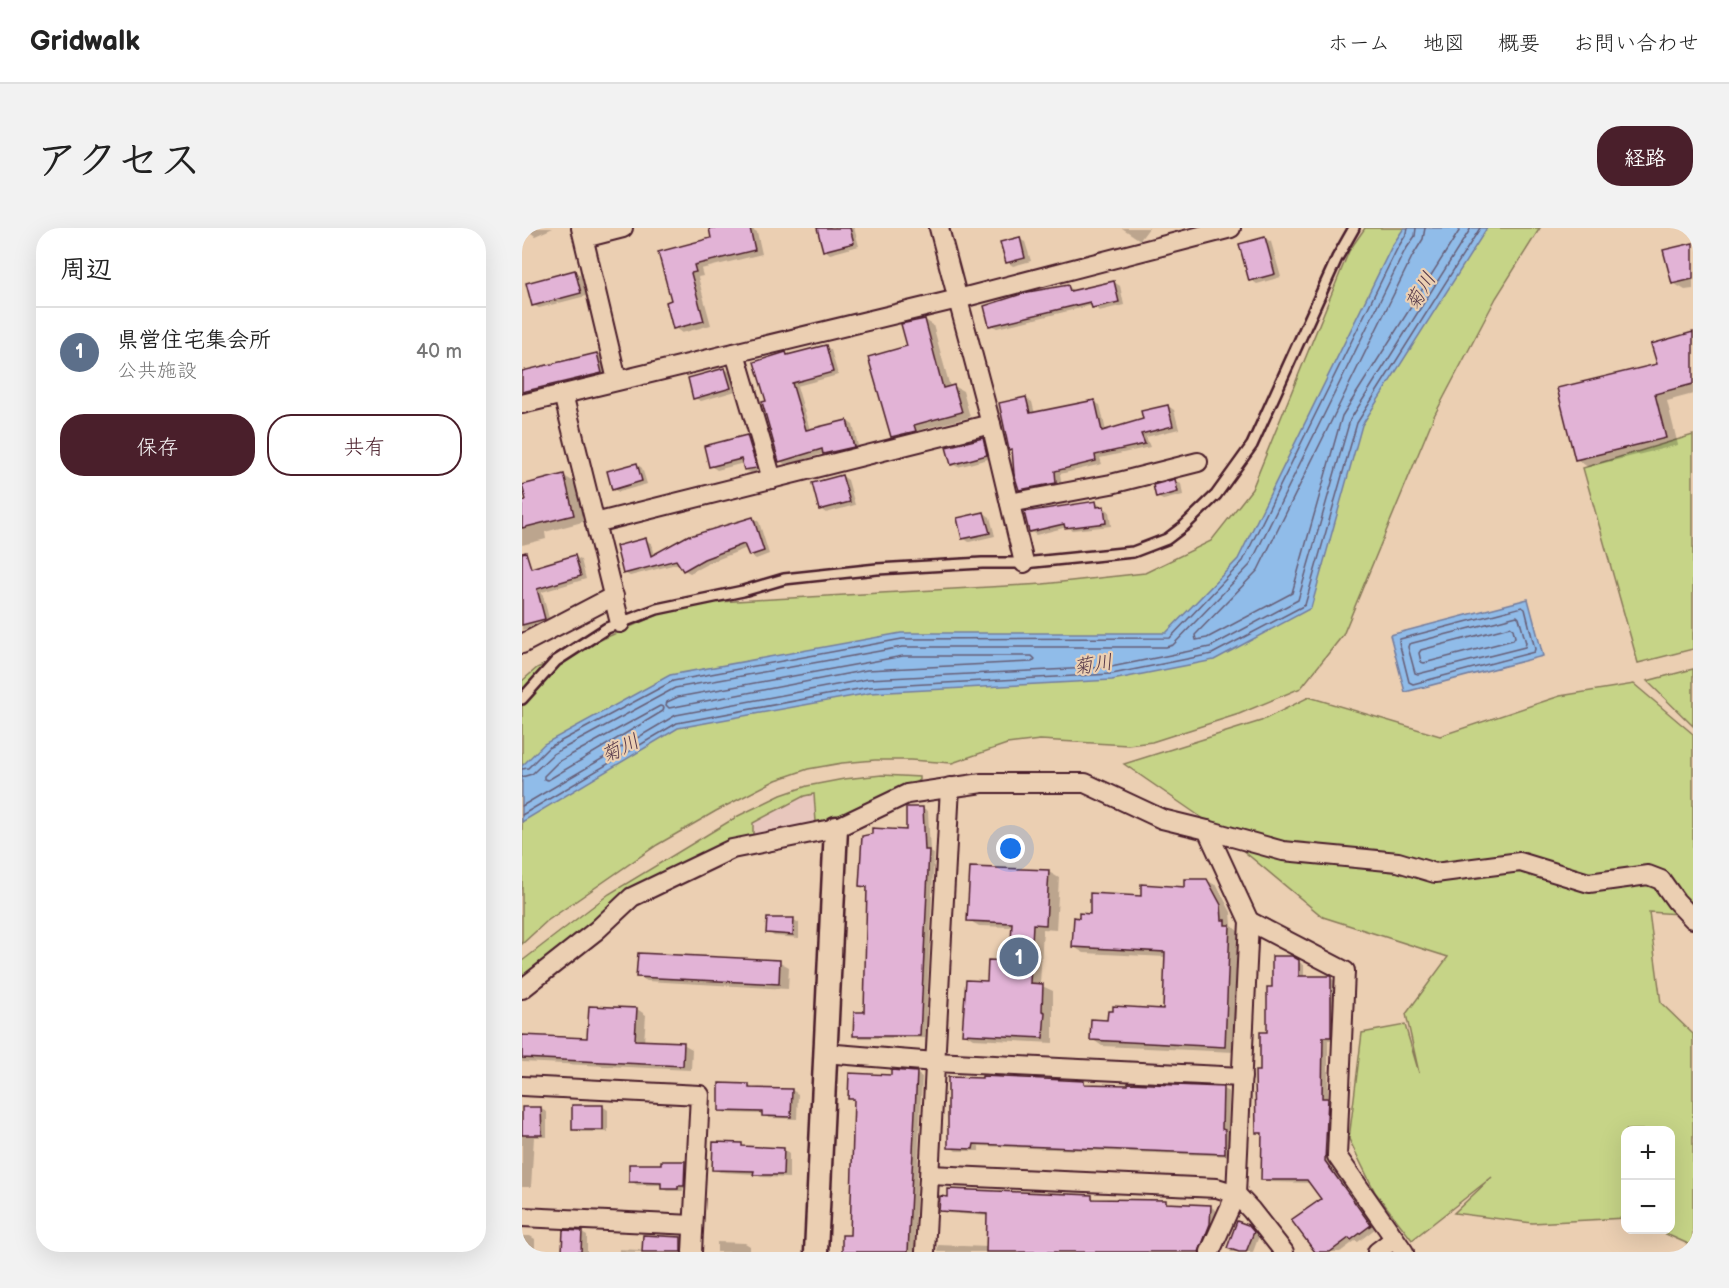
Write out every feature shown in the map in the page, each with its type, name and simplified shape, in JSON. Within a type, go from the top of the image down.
[{"type":"street","points":[[617,380],[582,233],[623,228]]},
{"type":"street","points":[[939,228],[991,424],[1024,563]]},
{"type":"street","points":[[522,404],[958,299],[1231,228]]},
{"type":"street","points":[[735,352],[772,479]]},
{"type":"street","points":[[563,394],[620,623]]},
{"type":"street","points":[[596,523],[991,424]]},
{"type":"street","points":[[1010,503],[1111,484],[1198,462]]},
{"type":"street","points":[[522,644],[614,596]]},
{"type":"street","points":[[522,989],[597,930],[632,897],[732,849],[836,828],[907,794],[982,783],[1085,783],[1162,819],[1283,851],[1398,862],[1435,873],[1520,862],[1589,883],[1648,875],[1661,880],[1693,919]]},
{"type":"street","points":[[925,1252],[950,787]]},
{"type":"street","points":[[816,1252],[836,828]]},
{"type":"street","points":[[1208,830],[1249,921],[1236,1194],[1210,1252]]},
{"type":"street","points":[[1249,921],[1345,971],[1337,1156],[1399,1246],[1377,1252]]},
{"type":"street","points":[[824,1053],[935,1062],[1242,1077]]},
{"type":"street","points":[[522,1086],[700,1095],[692,1252]]},
{"type":"street","points":[[930,1175],[1217,1188],[1236,1194],[1284,1252]]},
{"type":"street","points":[[522,1217],[693,1225]]},
{"type":"lane","points":[[522,699],[556,661],[607,628],[657,609],[743,591],[784,579],[982,563],[1024,563],[1133,552],[1167,539],[1216,495],[1252,445],[1337,258],[1354,228]]},
{"type":"shaded area","points":[[814,794],[816,822],[811,828],[753,839],[753,823],[804,796]]},
{"type":"green space","points":[[1365,228],[1540,228],[1496,298],[1434,416],[1343,635],[1301,688],[1239,714],[1152,742],[1128,745],[1040,740],[1007,744],[952,763],[875,760],[808,769],[776,780],[657,845],[547,921],[522,944],[522,681],[537,668],[682,604],[1043,584],[1145,573],[1211,541],[1252,489],[1349,251]]},
{"type":"green space","points":[[1693,435],[1693,649],[1638,663],[1583,468]]},
{"type":"green space","points":[[1693,669],[1693,726],[1647,681]]},
{"type":"green space","points":[[1634,684],[1693,734],[1693,921],[1679,914],[1649,912],[1661,1003],[1693,1034],[1693,1246],[1666,1234],[1675,1234],[1675,1126],[1621,1126],[1621,1218],[1532,1223],[1454,1213],[1492,1177],[1412,1240],[1375,1192],[1349,1139],[1362,1033],[1405,1025],[1419,1073],[1406,1014],[1448,957],[1323,917],[1211,824],[1124,764],[1261,721],[1309,697],[1440,736],[1560,696]]},
{"type":"green space","points":[[882,775],[920,777],[920,780],[883,800],[856,811],[816,822],[814,794],[804,796],[753,823],[753,839],[710,851],[522,986],[522,961],[609,894],[738,816],[781,795],[807,786]]},
{"type":"water","name":"菊川","points":[[1404,228],[1487,228],[1362,425],[1311,608],[1214,660],[1112,680],[870,693],[678,728],[522,822],[522,766],[544,744],[670,675],[901,633],[1166,633],[1238,559],[1392,246]]},
{"type":"water","points":[[1528,599],[1543,656],[1405,692],[1390,635]]},
{"type":"building","points":[[709,228],[750,228],[755,250],[694,265],[696,272],[691,273],[704,321],[673,329],[666,302],[671,300],[658,252],[711,238]]},
{"type":"building","points":[[817,228],[850,228],[854,243],[823,251]]},
{"type":"building","points":[[1020,237],[1025,258],[1006,263],[1000,242]]},
{"type":"building","points":[[1265,237],[1275,274],[1249,281],[1239,244]]},
{"type":"building","points":[[1693,243],[1693,279],[1672,284],[1663,250]]},
{"type":"building","points":[[575,270],[581,293],[532,306],[526,283]]},
{"type":"building","points":[[1114,281],[1119,302],[1092,308],[1090,302],[989,326],[984,306],[1028,292],[1068,285],[1070,291]]},
{"type":"building","points":[[925,319],[943,388],[954,385],[962,412],[914,425],[916,431],[891,437],[868,357],[907,346],[901,324]]},
{"type":"building","points":[[1693,332],[1693,384],[1655,394],[1666,438],[1575,460],[1557,388],[1657,364],[1651,344]]},
{"type":"building","points":[[826,345],[833,372],[792,383],[806,430],[847,420],[854,447],[823,454],[822,449],[779,462],[762,402],[766,401],[754,362],[786,352],[787,355]]},
{"type":"building","points":[[597,353],[602,373],[522,392],[522,371]]},
{"type":"building","points":[[725,368],[731,388],[693,399],[688,378]]},
{"type":"building","points":[[1026,397],[1030,413],[1095,400],[1102,431],[1143,419],[1141,411],[1168,405],[1173,426],[1141,434],[1145,444],[1095,455],[1096,461],[1055,471],[1056,483],[1019,490],[1014,474],[1012,449],[1009,450],[999,403]]},
{"type":"building","points":[[747,435],[757,468],[744,470],[741,459],[709,467],[704,446]]},
{"type":"building","points":[[983,438],[987,455],[951,465],[946,447]]},
{"type":"building","points":[[637,463],[642,481],[612,490],[607,471]]},
{"type":"building","points":[[564,474],[574,515],[522,528],[522,501],[526,500],[522,485]]},
{"type":"building","points":[[842,475],[850,502],[819,510],[812,483]]},
{"type":"building","points":[[1175,479],[1178,492],[1156,498],[1153,485]]},
{"type":"building","points":[[1096,501],[1097,507],[1104,506],[1106,523],[1065,528],[1064,524],[1029,532],[1024,512]]},
{"type":"building","points":[[984,512],[990,533],[962,539],[957,518]]},
{"type":"building","points":[[753,517],[764,551],[749,556],[744,544],[704,559],[683,571],[676,560],[623,574],[616,546],[646,538],[651,556],[689,535]]},
{"type":"building","points":[[526,552],[531,568],[575,555],[581,576],[537,589],[545,619],[522,625],[522,553]]},
{"type":"building","points":[[906,807],[923,807],[925,850],[929,850],[920,1036],[853,1036],[854,1012],[864,1012],[867,887],[859,886],[862,836],[872,834],[872,828],[906,830]]},
{"type":"building","points":[[970,867],[1049,870],[1046,925],[1033,924],[1030,983],[1043,984],[1042,1011],[1045,1012],[1043,1038],[962,1034],[966,980],[987,981],[988,960],[1010,961],[1012,923],[967,921]]},
{"type":"building","points":[[1185,879],[1207,879],[1221,905],[1222,920],[1225,920],[1225,925],[1230,925],[1225,1047],[1090,1040],[1091,1019],[1107,1020],[1108,1011],[1113,1011],[1113,1006],[1163,1009],[1165,952],[1072,947],[1074,917],[1079,918],[1079,913],[1090,914],[1090,893],[1141,896],[1141,884],[1185,887]]},
{"type":"building","points":[[767,918],[794,918],[793,935],[766,933]]},
{"type":"building","points":[[638,953],[780,960],[779,984],[636,977]]},
{"type":"building","points":[[1272,956],[1292,956],[1299,960],[1299,976],[1331,976],[1331,1037],[1323,1037],[1322,1098],[1328,1098],[1325,1161],[1371,1225],[1330,1252],[1315,1252],[1291,1220],[1321,1199],[1307,1180],[1261,1180],[1262,1133],[1256,1133],[1255,1071],[1260,1071],[1260,1032],[1267,1032],[1267,987],[1272,987]]},
{"type":"building","points":[[589,1006],[637,1008],[635,1040],[684,1042],[683,1066],[522,1058],[522,1035],[587,1038]]},
{"type":"building","points":[[891,1070],[917,1072],[908,1252],[842,1252],[842,1235],[850,1235],[854,1099],[848,1099],[849,1073],[891,1075]]},
{"type":"building","points":[[982,1076],[1084,1081],[1084,1084],[1128,1085],[1128,1083],[1223,1087],[1222,1129],[1225,1130],[1225,1154],[974,1144],[973,1149],[948,1148],[948,1077],[982,1078]]},
{"type":"building","points":[[719,1083],[749,1084],[749,1088],[792,1089],[791,1117],[762,1116],[762,1112],[719,1111]]},
{"type":"building","points":[[572,1105],[603,1105],[603,1130],[572,1130]]},
{"type":"building","points":[[522,1107],[541,1107],[542,1135],[522,1135]]},
{"type":"building","points":[[713,1142],[784,1148],[783,1175],[753,1175],[754,1171],[712,1170]]},
{"type":"building","points":[[661,1161],[685,1161],[684,1186],[678,1186],[678,1189],[661,1189],[661,1183],[629,1182],[629,1164],[661,1164]]},
{"type":"building","points":[[948,1189],[1092,1195],[1092,1199],[1166,1200],[1166,1203],[1211,1205],[1210,1224],[1199,1252],[986,1252],[987,1214],[939,1211],[940,1196],[948,1197]]},
{"type":"building","points":[[1237,1221],[1248,1225],[1254,1232],[1246,1252],[1227,1248]]},
{"type":"building","points":[[563,1230],[582,1231],[581,1252],[562,1252]]},
{"type":"building","points":[[643,1235],[681,1237],[681,1252],[642,1252]]},
{"type":"place","name":"県営住宅集会所","points":[[1019,957]]}]
